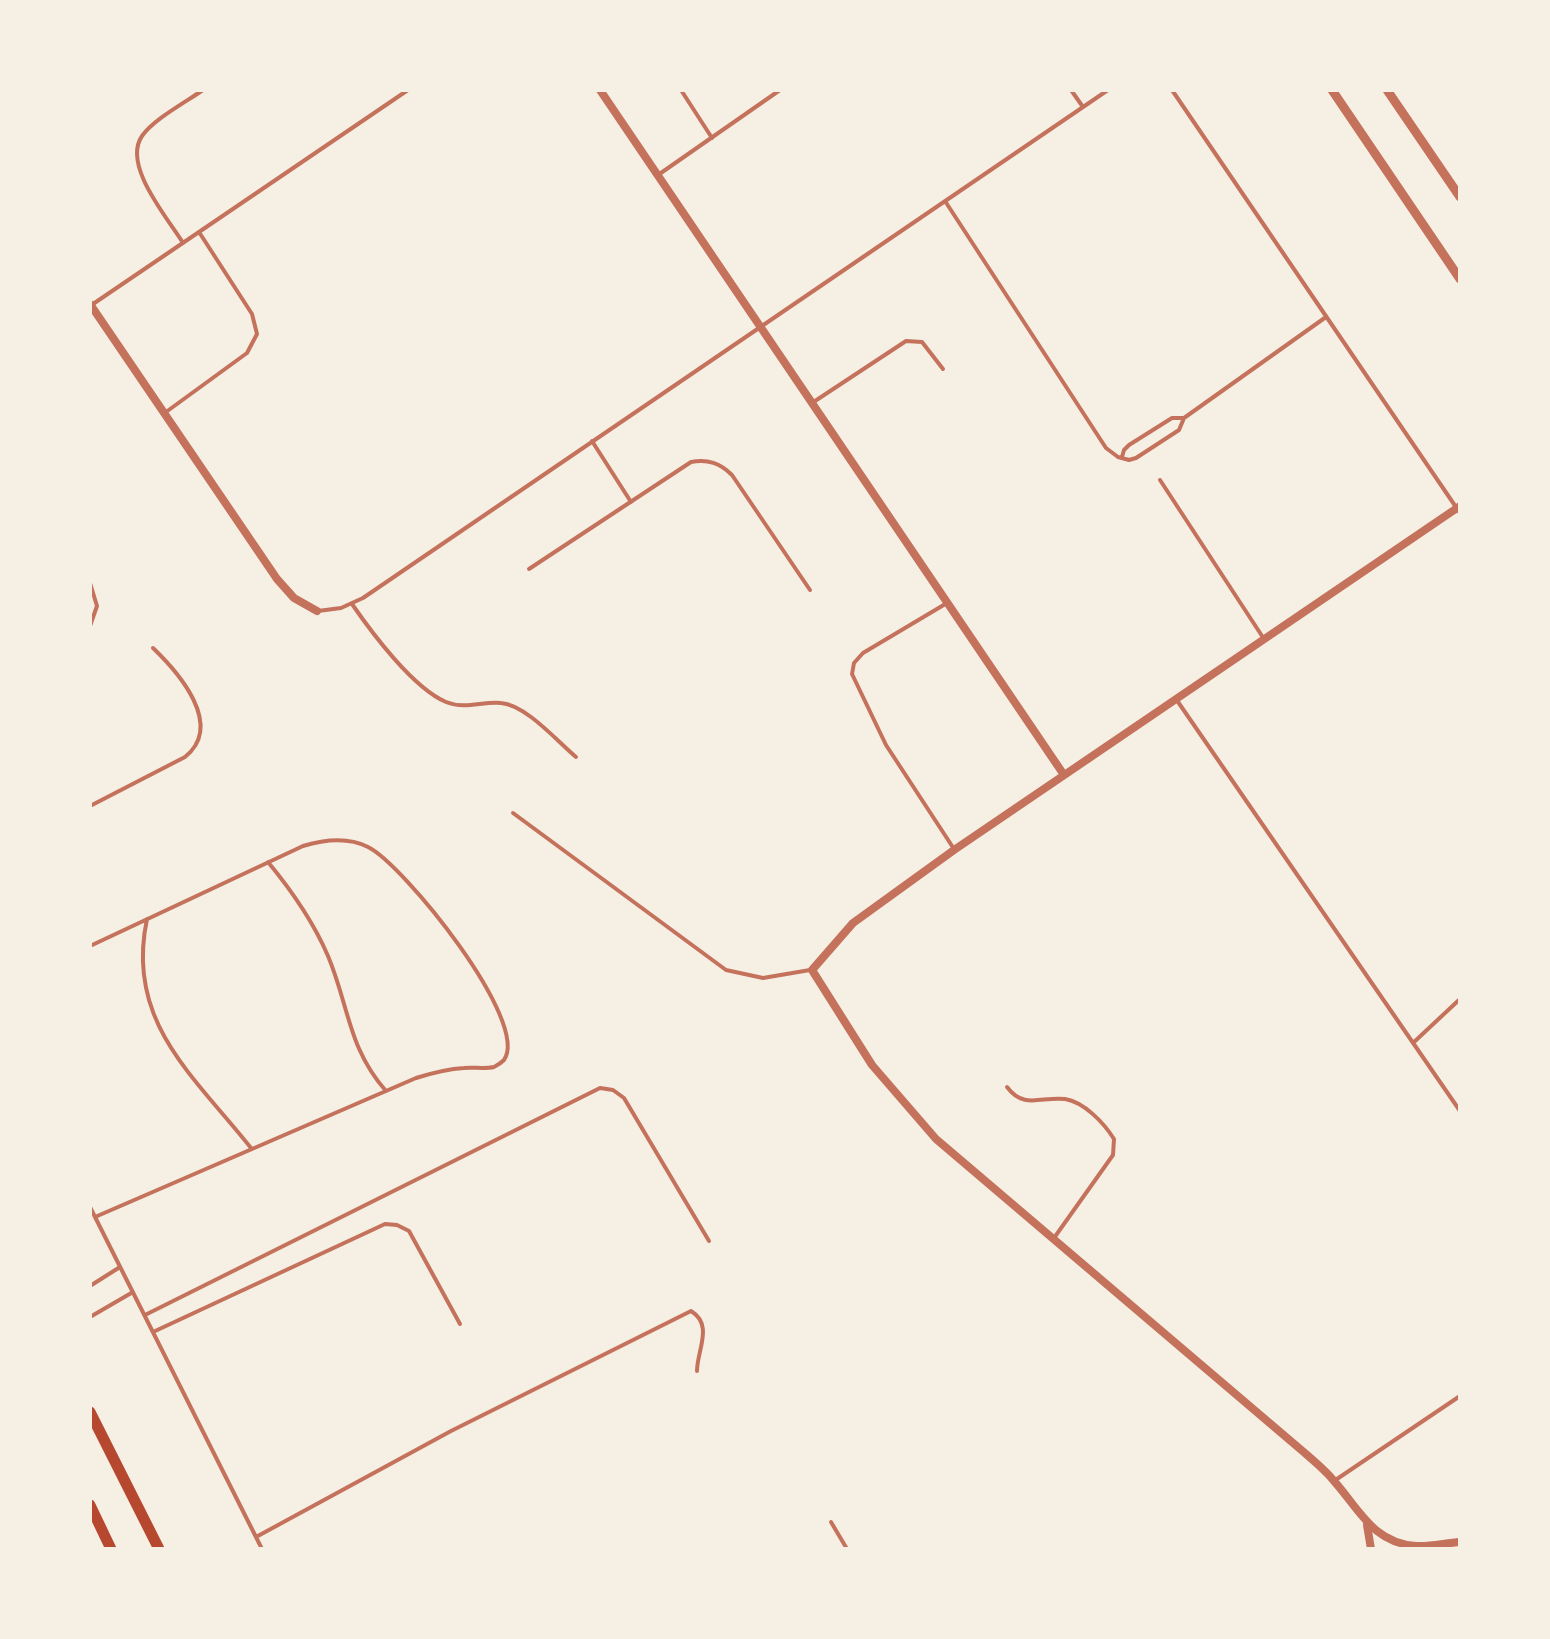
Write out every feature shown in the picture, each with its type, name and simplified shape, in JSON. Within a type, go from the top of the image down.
[{"type":"main road","points":[[90,1412],[159,1549]]},
{"type":"main road","points":[[90,1505],[111,1549]]},
{"type":"street","points":[[600,90],[1064,775]]},
{"type":"street","points":[[1332,90],[1460,279]]},
{"type":"street","points":[[1387,90],[1460,197]]},
{"type":"street","points":[[90,305],[285,589],[305,606],[317,611]]},
{"type":"street","points":[[1459,509],[954,850],[853,923],[812,970],[872,1065],[957,1159],[1286,1436],[1334,1481],[1377,1533],[1401,1544],[1427,1546],[1460,1542]]},
{"type":"street","points":[[1367,1524],[1371,1549]]},
{"type":"lane","points":[[183,243],[140,174],[136,154],[138,144],[149,128],[203,90]]},
{"type":"lane","points":[[90,305],[408,90]]},
{"type":"lane","points":[[681,90],[712,138]]},
{"type":"lane","points":[[658,175],[780,90]]},
{"type":"lane","points":[[1071,90],[1083,107]]},
{"type":"lane","points":[[317,611],[352,604],[1108,90]]},
{"type":"lane","points":[[1172,90],[1459,509]]},
{"type":"lane","points":[[945,201],[1106,448],[1113,455],[1129,460],[1179,430],[1184,418],[1326,317]]},
{"type":"lane","points":[[164,413],[247,353],[257,334],[252,314],[199,232]]},
{"type":"lane","points":[[812,403],[906,341],[922,342],[943,369]]},
{"type":"lane","points":[[1122,457],[1129,445],[1172,418],[1184,418]]},
{"type":"lane","points":[[592,441],[631,502]]},
{"type":"lane","points":[[529,569],[691,462],[705,460],[720,464],[732,475],[810,590]]},
{"type":"lane","points":[[1160,480],[1264,639]]},
{"type":"lane","points":[[90,583],[97,606],[90,626]]},
{"type":"lane","points":[[947,603],[863,653],[854,663],[852,674],[886,745],[954,850]]},
{"type":"lane","points":[[352,604],[391,655],[442,700],[459,706],[496,702],[515,706],[576,757]]},
{"type":"lane","points":[[90,806],[185,757],[197,744],[199,717],[190,693],[153,648]]},
{"type":"lane","points":[[1176,699],[1460,1111]]},
{"type":"lane","points":[[513,813],[726,970],[763,978],[812,970]]},
{"type":"lane","points":[[90,946],[314,842],[343,840],[370,847],[436,915],[493,996],[506,1038],[507,1052],[502,1062],[492,1067],[435,1073],[386,1091],[95,1217]]},
{"type":"lane","points":[[268,862],[286,884],[315,931],[339,985],[355,1043],[368,1069],[386,1091]]},
{"type":"lane","points":[[147,919],[142,948],[143,977],[157,1025],[184,1065],[251,1148]]},
{"type":"lane","points":[[1413,1043],[1460,999]]},
{"type":"lane","points":[[1007,1087],[1026,1101],[1063,1099],[1079,1103],[1114,1139],[1113,1155],[1052,1240]]},
{"type":"lane","points":[[145,1315],[600,1088],[613,1090],[624,1098],[709,1241]]},
{"type":"lane","points":[[90,1207],[262,1549]]},
{"type":"lane","points":[[153,1332],[385,1224],[409,1231],[460,1324]]},
{"type":"lane","points":[[90,1286],[120,1267]]},
{"type":"lane","points":[[90,1317],[133,1292]]},
{"type":"lane","points":[[256,1537],[451,1431],[691,1311],[701,1319],[704,1338],[697,1357],[697,1371]]},
{"type":"lane","points":[[1334,1481],[1460,1396]]},
{"type":"lane","points":[[831,1522],[847,1549]]}]
